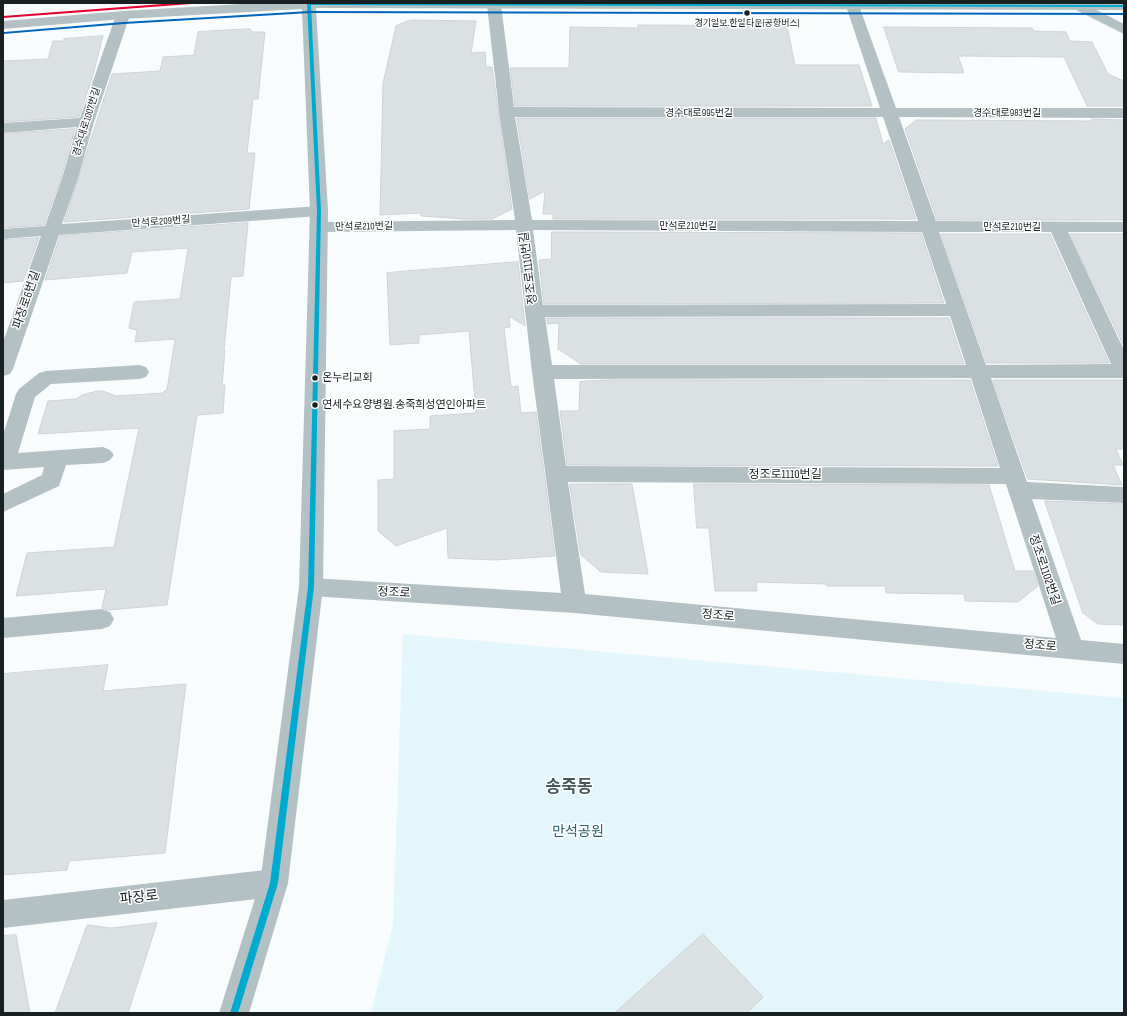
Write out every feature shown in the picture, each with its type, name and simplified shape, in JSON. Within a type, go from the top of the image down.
[{"type":"main road","points":[[146,14],[176,5],[195,3]]},
{"type":"main road","points":[[234,1013],[274,883],[311,587],[319,219],[310,4]]},
{"type":"main road","points":[[3,10],[118,6],[146,14],[310,4],[1124,6]]},
{"type":"main road","points":[[3,25],[118,6]]},
{"type":"street","points":[[494,5],[507,112],[524,225]]},
{"type":"street","points":[[1077,5],[1124,30]]},
{"type":"street","name":"경수대로1007번길","points":[[52,230],[70,178],[118,6]]},
{"type":"street","points":[[853,6],[929,227]]},
{"type":"street","name":"경수대로995번길","points":[[507,112],[891,113]]},
{"type":"street","name":"경수대로983번길","points":[[891,113],[1124,113]]},
{"type":"street","points":[[3,128],[86,122]]},
{"type":"street","name":"만석로210번길","points":[[319,219],[524,225],[1124,227]]},
{"type":"street","name":"만석로209번길","points":[[3,234],[52,230],[319,219]]},
{"type":"street","name":"정조로1110번길","points":[[524,225],[542,372],[574,603]]},
{"type":"street","name":"정조로1102번길","points":[[929,227],[1072,649]]},
{"type":"street","name":"만석로210번길","points":[[1057,227],[1124,371]]},
{"type":"street","name":"파장로6번길","points":[[3,370],[52,230]]},
{"type":"street","name":"정조로1110번길","points":[[534,311],[958,310]]},
{"type":"street","points":[[542,372],[978,370],[1124,371]]},
{"type":"street","points":[[102,455],[4,462],[26,394],[46,378],[139,372]]},
{"type":"street","points":[[3,504],[51,480],[56,458]]},
{"type":"street","name":"정조로1110번길","points":[[556,474],[1016,483]]},
{"type":"street","points":[[1016,483],[1124,495]]},
{"type":"street","name":"정조로","points":[[311,587],[574,603],[1124,654]]},
{"type":"street","points":[[3,628],[102,619]]},
{"type":"street","name":"파장로","points":[[3,914],[274,883]]},
{"type":"green space","name":"만석공원","points":[[403,634],[1124,698],[1124,1013],[371,1013],[393,924]]},
{"type":"building","points":[[411,20],[476,21],[471,53],[485,52],[486,67],[492,67],[512,209],[492,219],[421,216],[421,213],[380,215],[383,83],[396,26]]},
{"type":"building","points":[[638,25],[787,26],[795,65],[859,65],[872,106],[515,106],[510,68],[569,68],[570,27],[638,28]]},
{"type":"building","points":[[884,27],[1032,28],[1034,31],[1066,32],[1070,41],[1092,42],[1108,74],[1124,81],[1124,106],[1087,106],[1064,57],[958,56],[964,73],[899,72]]},
{"type":"building","points":[[250,29],[252,32],[265,32],[258,99],[253,99],[247,153],[255,153],[249,209],[64,222],[112,74],[160,71],[163,57],[194,55],[198,32]]},
{"type":"building","points":[[103,36],[93,75],[79,117],[3,122],[3,61],[48,59],[53,41]]},
{"type":"building","points":[[517,118],[876,118],[883,144],[889,140],[916,219],[553,219],[553,214],[543,214],[545,191],[530,199]]},
{"type":"building","points":[[1092,119],[1124,120],[1124,220],[937,220],[905,129],[916,120],[1093,121]]},
{"type":"building","points":[[75,129],[61,178],[44,225],[3,228],[3,134]]},
{"type":"building","points":[[248,223],[243,276],[231,277],[224,350],[222,386],[225,385],[223,413],[197,415],[167,605],[108,610],[102,608],[106,589],[16,596],[27,553],[114,547],[139,428],[38,434],[48,401],[76,399],[82,395],[97,391],[103,391],[116,396],[164,393],[164,391],[167,390],[175,339],[135,342],[137,330],[129,328],[134,302],[180,299],[188,248],[132,252],[127,273],[45,280],[60,236]]},
{"type":"building","points":[[552,232],[921,233],[944,303],[544,304],[539,260],[551,259]]},
{"type":"building","points":[[941,234],[1050,234],[1109,363],[987,363]]},
{"type":"building","points":[[1070,234],[1124,234],[1124,346]]},
{"type":"building","points":[[39,238],[23,281],[3,283],[3,240]]},
{"type":"building","points":[[518,262],[525,326],[509,316],[510,327],[504,328],[511,387],[518,386],[521,413],[536,412],[555,556],[495,560],[448,558],[447,528],[396,546],[378,531],[378,480],[394,479],[394,431],[430,429],[430,416],[476,413],[469,331],[419,335],[419,343],[390,345],[387,273]]},
{"type":"building","points":[[547,318],[949,318],[964,364],[581,364],[558,349],[559,323],[548,324]]},
{"type":"building","points":[[606,380],[970,380],[998,466],[567,465],[560,411],[579,411],[580,382]]},
{"type":"building","points":[[993,380],[1124,380],[1124,449],[1116,449],[1123,465],[1113,465],[1122,485],[1028,479]]},
{"type":"building","points":[[570,484],[632,484],[648,574],[601,572],[581,555]]},
{"type":"building","points":[[694,484],[989,485],[1015,571],[1033,571],[1038,586],[1018,602],[965,601],[964,594],[886,593],[885,586],[827,586],[827,584],[756,582],[757,591],[715,591],[709,528],[697,528]]},
{"type":"building","points":[[1045,501],[1124,504],[1124,625],[1098,624],[1083,613]]},
{"type":"building","points":[[108,665],[103,691],[186,684],[165,853],[69,861],[67,870],[3,875],[3,674]]},
{"type":"building","points":[[157,923],[128,1013],[55,1013],[87,925],[111,928]]},
{"type":"building","points":[[703,934],[763,997],[747,1013],[615,1013]]},
{"type":"building","points":[[16,935],[30,1013],[3,1013],[3,936]]},
{"type":"transit line","points":[[3,17],[191,3]]},
{"type":"transit line","points":[[234,1013],[274,883],[311,587],[319,211],[309,3]]},
{"type":"transit line","points":[[310,4],[1124,6]]},
{"type":"transit line","points":[[4,33],[124,23],[310,12],[1124,14]]},
{"type":"place","name":"경기일보.한일타운(공항버스)","points":[[747,13]]},
{"type":"place","name":"온누리교회","points":[[315,378]]},
{"type":"place","name":"연세수요양병원.송죽희성연인아파트","points":[[315,405]]},
{"type":"district","name":"송죽동","points":[[569,788]]}]
